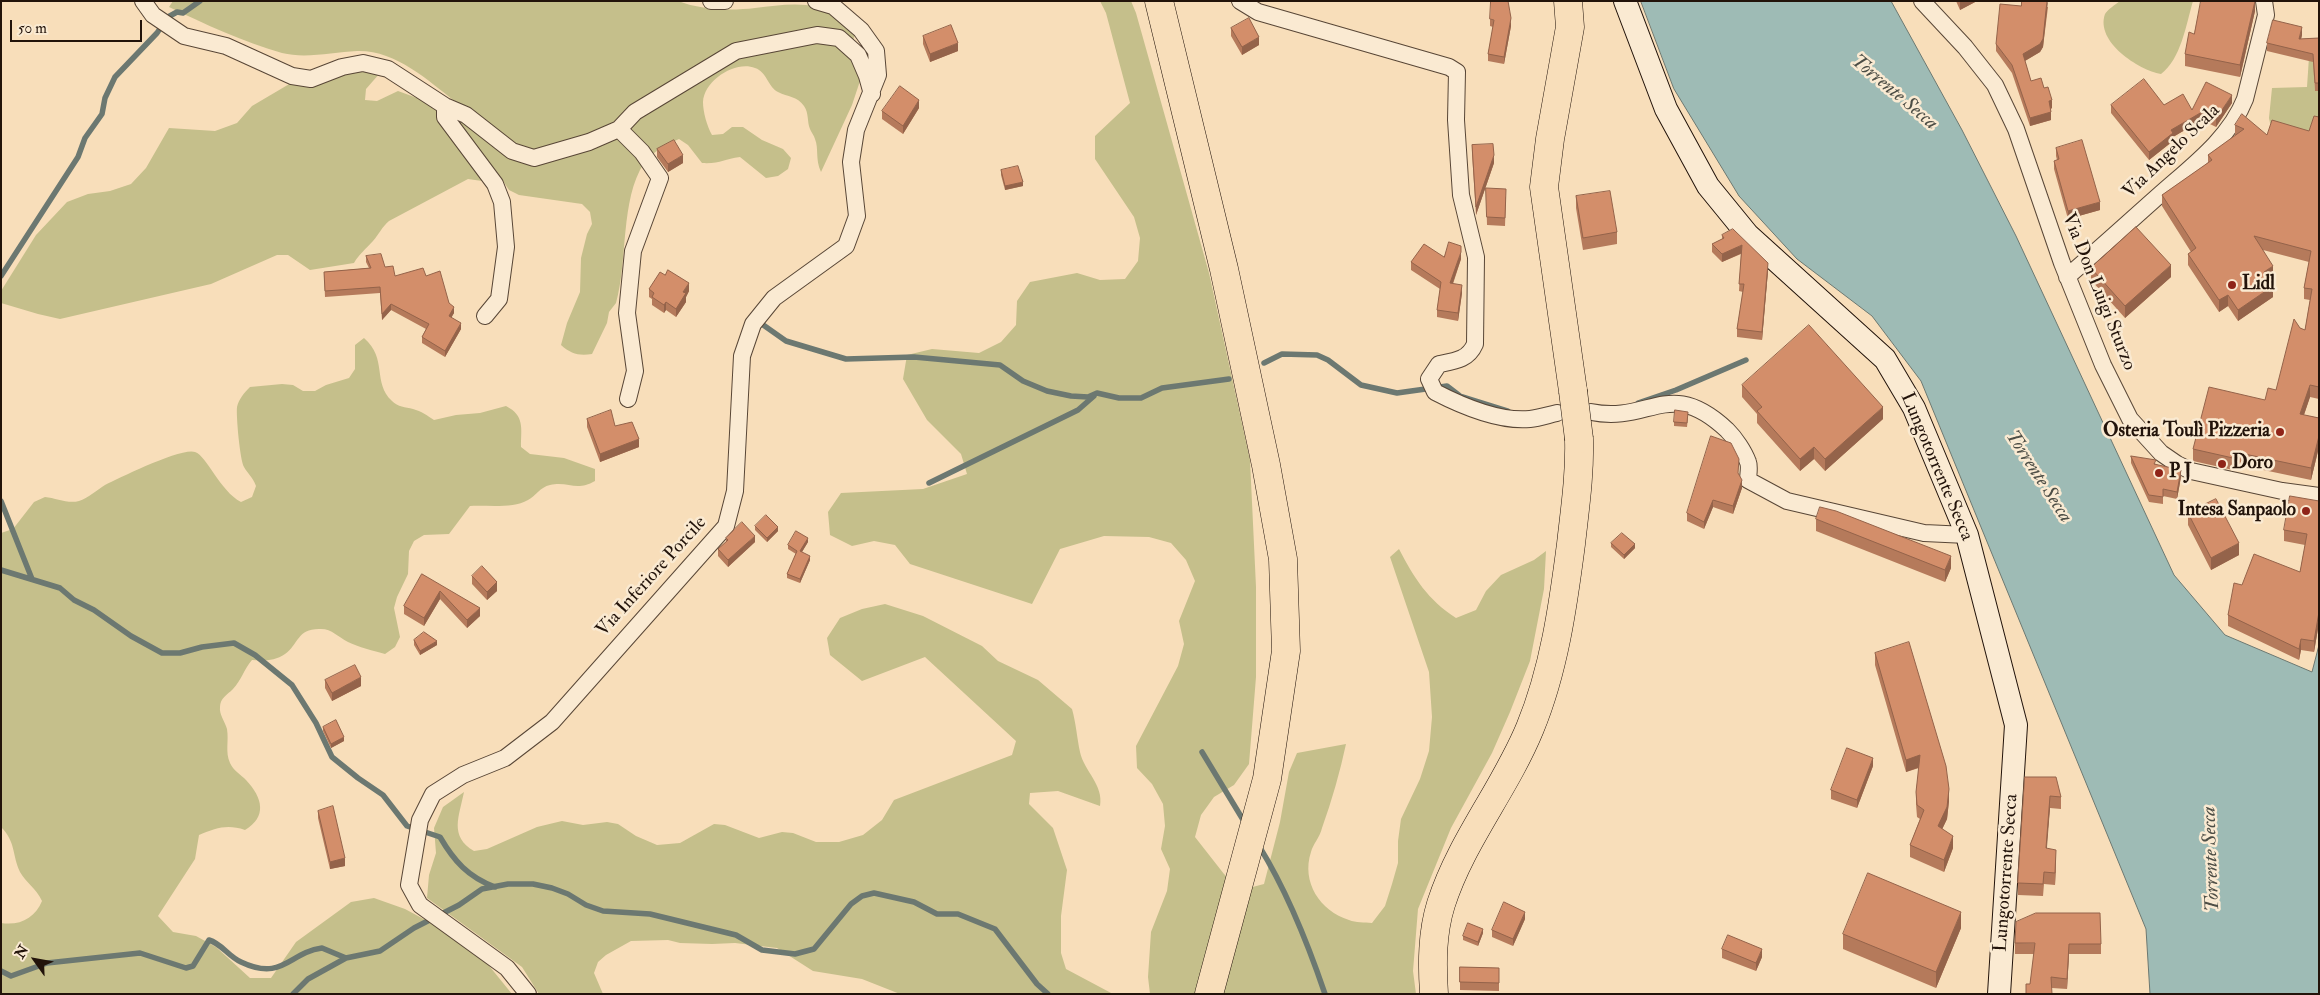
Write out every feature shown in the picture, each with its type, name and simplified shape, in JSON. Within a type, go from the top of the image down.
[{"type":"highway","points":[[1159,1],[1224,269],[1266,465],[1283,559],[1286,651],[1268,779],[1209,994]]},
{"type":"highway","points":[[1434,994],[1432,960],[1441,905],[1460,859],[1521,749],[1537,711],[1555,643],[1574,522],[1580,471],[1579,438],[1544,187],[1550,139],[1570,28],[1568,1]]},
{"type":"main road","name":"Lungotorrente Secca","points":[[1625,1],[1666,109],[1708,186],[1748,235],[1885,359],[1914,408],[1967,534],[2016,725],[1999,994]]},
{"type":"street","points":[[143,1],[153,14],[184,36],[226,46],[292,76],[310,79],[342,67],[363,63],[388,69],[445,106],[466,115],[512,150],[534,158],[589,142],[619,129],[635,112],[736,51],[817,35],[839,38],[858,56],[867,76],[872,94]]},
{"type":"street","points":[[711,1],[725,1]]},
{"type":"street","name":"Via Inferiore Porcile","points":[[528,994],[507,968],[420,905],[409,885],[420,820],[433,794],[463,776],[505,758],[552,722],[726,526],[735,491],[742,356],[753,324],[774,298],[846,246],[856,216],[851,162],[856,130],[878,75],[876,52],[861,30],[833,6],[816,1]]},
{"type":"street","points":[[1240,1],[1258,12],[1449,67],[1457,72],[1456,120],[1461,195],[1476,257],[1475,344],[1471,353],[1464,359],[1439,364],[1429,379],[1435,392],[1493,415],[1528,419],[1557,413]]},
{"type":"street","name":"Via Don Luigi Sturzo","points":[[1922,1],[1965,47],[1995,85],[2016,130],[2067,276],[2103,365],[2130,419],[2161,453],[2177,464],[2202,474],[2319,496]]},
{"type":"street","name":"Via Angelo Scala","points":[[2067,276],[2199,159],[2228,130],[2240,112],[2245,99],[2266,15],[2264,1]]},
{"type":"street","points":[[445,106],[445,117],[495,184],[502,202],[506,247],[499,299],[485,316]]},
{"type":"street","points":[[619,129],[642,152],[660,178],[632,251],[627,313],[635,371],[628,399]]},
{"type":"street","points":[[1591,412],[1619,415],[1668,403],[1683,403],[1694,406],[1716,420],[1732,435],[1748,463],[1748,480],[1787,501],[1924,533],[1967,534]]},
{"type":"shaded area","points":[[173,1],[678,1],[706,8],[726,9],[801,5],[817,7],[828,11],[857,30],[849,50],[860,81],[852,105],[821,172],[815,138],[810,130],[806,109],[801,103],[795,98],[775,90],[762,73],[755,68],[747,66],[730,69],[715,79],[709,86],[703,102],[708,127],[712,135],[723,134],[732,127],[743,127],[762,140],[783,149],[791,158],[788,169],[778,176],[766,178],[740,157],[718,162],[702,163],[688,145],[679,139],[651,155],[636,178],[631,195],[620,286],[616,303],[609,312],[607,323],[592,354],[583,355],[572,352],[561,345],[567,323],[580,292],[581,258],[587,234],[592,224],[590,212],[582,204],[519,195],[509,190],[497,172],[461,129],[456,102],[422,76],[398,61],[385,55],[371,52],[357,51],[291,55],[267,49],[169,7]]},
{"type":"shaded area","points":[[1100,1],[1131,1],[1136,13],[1209,273],[1250,460],[1256,587],[1256,677],[1249,764],[1234,785],[1214,797],[1201,815],[1195,837],[1224,874],[1241,890],[1264,884],[1280,822],[1289,772],[1297,753],[1346,744],[1329,807],[1311,852],[1309,874],[1315,894],[1329,910],[1352,921],[1372,923],[1385,906],[1392,884],[1398,863],[1401,819],[1420,779],[1429,751],[1432,717],[1429,672],[1390,557],[1399,549],[1423,588],[1437,604],[1456,618],[1476,610],[1486,591],[1501,575],[1534,560],[1546,551],[1544,589],[1530,661],[1492,753],[1451,828],[1418,909],[1413,971],[1416,994],[1150,994],[1148,977],[1151,932],[1167,891],[1170,869],[1161,849],[1165,826],[1163,804],[1152,784],[1137,768],[1136,746],[1178,666],[1184,644],[1179,621],[1195,581],[1186,560],[1171,543],[1149,537],[1104,536],[1060,549],[1032,604],[910,564],[895,545],[874,541],[852,546],[830,535],[828,512],[841,493],[923,489],[967,474],[961,454],[927,420],[903,379],[907,355],[932,349],[979,353],[1001,342],[1016,325],[1017,301],[1030,282],[1077,273],[1100,280],[1125,279],[1138,261],[1140,238],[1134,217],[1095,159],[1095,136],[1130,103],[1106,13]]},
{"type":"shaded area","points":[[2120,1],[2193,1],[2178,51],[2168,68],[2161,74],[2131,61],[2121,53],[2106,35],[2105,14]]},
{"type":"shaded area","points":[[2309,57],[2313,57],[2315,91],[2319,91],[2319,140],[2274,126],[2270,123],[2269,118],[2272,88],[2307,87]]},
{"type":"shaded area","points":[[357,70],[380,73],[366,89],[365,100],[377,101],[398,91],[417,98],[436,109],[479,170],[482,181],[468,179],[389,221],[354,263],[310,270],[288,255],[277,255],[211,284],[60,319],[1,303],[1,291],[36,235],[67,202],[88,194],[110,191],[131,184],[146,168],[169,128],[215,131],[237,123],[252,106],[291,83]]},
{"type":"shaded area","points":[[364,338],[376,354],[386,394],[397,405],[419,411],[434,420],[456,415],[480,413],[506,406],[516,414],[521,423],[521,447],[530,454],[564,458],[595,469],[595,481],[583,486],[550,485],[528,500],[515,505],[470,506],[449,534],[424,535],[414,541],[409,551],[408,574],[394,608],[400,637],[395,647],[385,654],[352,644],[325,629],[313,629],[299,637],[285,654],[269,660],[252,660],[236,686],[223,699],[220,704],[220,710],[227,729],[230,763],[252,787],[259,800],[260,807],[257,819],[245,830],[233,827],[222,828],[199,835],[195,859],[158,916],[173,932],[196,936],[216,947],[250,978],[271,978],[296,942],[351,902],[374,898],[405,909],[444,930],[486,962],[512,994],[1,994],[1,923],[8,924],[26,920],[35,912],[42,901],[20,872],[9,838],[1,827],[1,533],[13,529],[34,502],[45,497],[66,501],[79,501],[105,485],[136,470],[165,458],[188,452],[195,452],[200,455],[233,497],[241,502],[252,497],[256,486],[244,467],[237,419],[237,407],[242,396],[250,387],[282,384],[293,385],[303,391],[315,391],[326,385],[349,378],[355,369],[355,345]]},
{"type":"shaded area","points":[[885,604],[923,616],[982,646],[998,661],[1038,680],[1072,709],[1082,759],[1099,791],[1100,806],[1058,791],[1030,793],[1029,804],[1053,828],[1067,870],[1061,916],[1061,953],[1066,969],[1113,994],[900,994],[862,979],[813,971],[777,948],[735,943],[680,943],[668,940],[631,941],[606,955],[598,962],[594,973],[603,994],[539,994],[522,967],[427,898],[429,875],[436,853],[434,828],[443,807],[464,792],[458,818],[459,832],[461,839],[474,851],[487,849],[537,827],[562,821],[583,825],[607,822],[618,824],[636,836],[657,845],[680,843],[714,824],[725,825],[759,838],[782,832],[793,833],[816,842],[839,842],[863,835],[882,820],[894,800],[1012,755],[1016,741],[925,657],[862,681],[830,655],[827,638],[840,618],[862,609]]},
{"type":"water","name":"Torrente Secca","points":[[1641,1],[1891,1],[1962,130],[2016,236],[2174,575],[2225,635],[2312,672],[2319,645],[2319,994],[2150,994],[2146,929],[1921,381],[1872,316],[1797,259],[1739,196],[1674,89]]},
{"type":"building","points":[[1491,1],[1508,1],[1511,18],[1504,57],[1488,54],[1494,20],[1490,19]]},
{"type":"building","points":[[2022,1],[2047,1],[2043,39],[2040,44],[2023,54],[2031,81],[2041,78],[2044,88],[2048,87],[2052,100],[2049,101],[2051,112],[2030,118],[2012,65],[1996,44],[2000,4],[2021,6]]},
{"type":"building","points":[[2201,1],[2255,1],[2240,65],[2185,54],[2189,32],[2194,34]]},
{"type":"building","points":[[1249,18],[1259,37],[1242,47],[1231,28]]},
{"type":"building","points":[[2273,20],[2302,27],[2299,39],[2319,38],[2319,83],[2315,83],[2313,54],[2267,43]]},
{"type":"building","points":[[951,25],[958,43],[930,54],[923,36]]},
{"type":"building","points":[[2144,79],[2164,105],[2183,94],[2192,110],[2206,82],[2232,95],[2216,119],[2202,112],[2171,130],[2173,133],[2149,152],[2111,105]]},
{"type":"building","points":[[900,86],[919,100],[903,126],[882,111]]},
{"type":"building","points":[[2242,114],[2267,135],[2272,120],[2309,131],[2314,116],[2319,117],[2319,387],[2310,385],[2300,414],[2319,418],[2319,436],[2311,468],[2235,452],[2233,458],[2193,449],[2209,387],[2265,400],[2268,388],[2276,390],[2294,319],[2300,328],[2305,330],[2312,289],[2304,288],[2311,251],[2254,236],[2273,266],[2264,272],[2273,286],[2238,310],[2228,295],[2219,300],[2188,254],[2196,248],[2162,195],[2212,160],[2208,155],[2244,129],[2235,125]]},
{"type":"building","points":[[674,140],[683,155],[668,164],[657,149]]},
{"type":"building","points":[[2082,140],[2100,202],[2068,211],[2054,161],[2059,159],[2056,148]]},
{"type":"building","points":[[1493,144],[1494,155],[1476,207],[1472,145]]},
{"type":"building","points":[[1018,166],[1023,182],[1005,186],[1001,170]]},
{"type":"building","points":[[1486,188],[1506,189],[1505,218],[1487,217]]},
{"type":"building","points":[[1610,191],[1617,232],[1583,238],[1576,196]]},
{"type":"building","points":[[2136,227],[2171,265],[2125,306],[2091,268]]},
{"type":"building","points":[[1733,229],[1768,263],[1762,332],[1737,329],[1744,284],[1739,284],[1742,245],[1722,254],[1712,244],[1724,238],[1722,235]]},
{"type":"building","points":[[1449,242],[1461,246],[1461,252],[1450,283],[1462,285],[1458,313],[1437,310],[1441,282],[1411,262],[1424,244],[1444,257]]},
{"type":"building","points":[[381,254],[385,267],[393,266],[395,276],[423,268],[426,276],[440,271],[449,303],[454,307],[449,316],[461,323],[445,351],[422,337],[429,324],[391,304],[382,314],[380,287],[325,291],[324,272],[371,268],[366,256]]},
{"type":"building","points":[[668,270],[689,283],[683,292],[686,293],[676,309],[666,302],[664,305],[652,297],[654,293],[649,289],[660,272],[665,275]]},
{"type":"building","points":[[1809,325],[1883,407],[1825,459],[1814,447],[1800,459],[1757,411],[1762,407],[1742,385]]},
{"type":"building","points":[[611,410],[615,426],[632,422],[639,439],[600,454],[587,419]]},
{"type":"building","points":[[1675,410],[1688,412],[1687,423],[1674,422]]},
{"type":"building","points":[[1711,436],[1731,443],[1739,459],[1738,473],[1742,480],[1733,506],[1713,500],[1704,522],[1687,513]]},
{"type":"building","points":[[2131,456],[2156,460],[2154,464],[2181,470],[2177,492],[2163,489],[2163,497],[2149,495]]},
{"type":"building","points":[[2290,496],[2319,501],[2319,612],[2314,641],[2301,639],[2299,649],[2228,615],[2234,583],[2242,585],[2254,554],[2300,572],[2307,534],[2284,530]]},
{"type":"building","points":[[2216,499],[2239,543],[2211,558],[2188,513]]},
{"type":"building","points":[[1820,507],[1836,511],[1951,556],[1945,570],[1816,519]]},
{"type":"building","points":[[766,515],[778,527],[767,538],[755,526]]},
{"type":"building","points":[[742,522],[755,536],[728,560],[718,549]]},
{"type":"building","points":[[796,531],[808,538],[800,551],[810,556],[800,579],[787,574],[797,551],[788,545]]},
{"type":"building","points":[[1622,533],[1635,544],[1624,555],[1611,543]]},
{"type":"building","points":[[482,566],[497,582],[487,592],[472,576]]},
{"type":"building","points":[[422,574],[480,608],[467,620],[440,591],[424,618],[404,606]]},
{"type":"building","points":[[424,632],[437,641],[420,651],[414,640]]},
{"type":"building","points":[[1909,642],[1946,766],[1949,789],[1947,807],[1938,826],[1953,836],[1944,860],[1910,845],[1924,810],[1917,805],[1916,792],[1920,755],[1906,760],[1875,653]]},
{"type":"building","points":[[355,665],[361,677],[332,693],[325,680]]},
{"type":"building","points":[[336,720],[344,737],[331,744],[323,727]]},
{"type":"building","points":[[1847,748],[1873,758],[1857,800],[1831,790]]},
{"type":"building","points":[[2025,777],[2056,777],[2061,797],[2050,796],[2046,848],[2056,850],[2055,873],[2044,872],[2043,884],[2018,883]]},
{"type":"building","points":[[333,806],[345,858],[330,862],[318,811]]},
{"type":"building","points":[[1868,873],[1961,912],[1936,972],[1843,934]]},
{"type":"building","points":[[1504,902],[1525,912],[1513,939],[1492,930]]},
{"type":"building","points":[[2036,913],[2100,913],[2101,944],[2069,944],[2067,979],[2051,977],[2052,994],[2026,994],[2026,984],[2030,984],[2035,943],[2015,943],[2016,922]]},
{"type":"building","points":[[1468,923],[1483,929],[1478,942],[1463,936]]},
{"type":"building","points":[[1728,935],[1762,949],[1756,963],[1722,949]]},
{"type":"building","points":[[1460,967],[1499,968],[1499,983],[1460,982]]},
{"type":"waterway","points":[[1,276],[78,157],[85,138],[102,114],[105,98],[115,77],[157,33],[168,17],[177,12],[183,13],[200,1]]},
{"type":"waterway","points":[[759,322],[786,341],[846,359],[914,357],[1000,365],[1023,381],[1047,391],[1071,396],[1088,397],[1097,393],[1119,398],[1141,398],[1162,388],[1229,379]]},
{"type":"waterway","points":[[1264,363],[1282,354],[1317,355],[1328,360],[1361,385],[1397,393],[1447,386],[1460,396],[1508,411]]},
{"type":"waterway","points":[[1638,403],[1676,390],[1746,360]]},
{"type":"waterway","points":[[929,483],[1078,410],[1094,396]]},
{"type":"waterway","points":[[1,501],[32,579]]},
{"type":"waterway","points":[[1,570],[60,588],[74,600],[94,610],[131,636],[162,653],[180,653],[202,647],[234,643],[255,655],[292,685],[316,723],[332,757],[383,795],[407,826],[440,837],[456,861],[469,873],[495,887]]},
{"type":"waterway","points":[[1202,752],[1245,823]]},
{"type":"waterway","points":[[1259,846],[1279,881],[1296,918],[1325,994]]},
{"type":"waterway","points":[[1,971],[11,976],[47,963],[140,953],[186,968],[193,966],[209,940],[218,944],[241,962],[267,969],[285,964],[301,955],[322,948],[346,958],[380,951],[414,928],[459,905],[482,889],[508,884],[533,884],[568,894],[586,905],[603,911],[650,914],[736,935],[762,950],[795,954],[814,949],[851,904],[862,896],[874,893],[914,902],[937,914],[958,914],[995,929],[1037,984],[1048,994]]},
{"type":"waterway","points":[[293,994],[308,979],[346,958]]},
{"type":"place","name":"Lidl","points":[[2232,285]]},
{"type":"place","name":"Osteria Toulì Pizzeria","points":[[2280,432]]},
{"type":"place","name":"Doro","points":[[2222,464]]},
{"type":"place","name":"P J","points":[[2159,473]]},
{"type":"place","name":"Intesa Sanpaolo","points":[[2306,511]]}]
